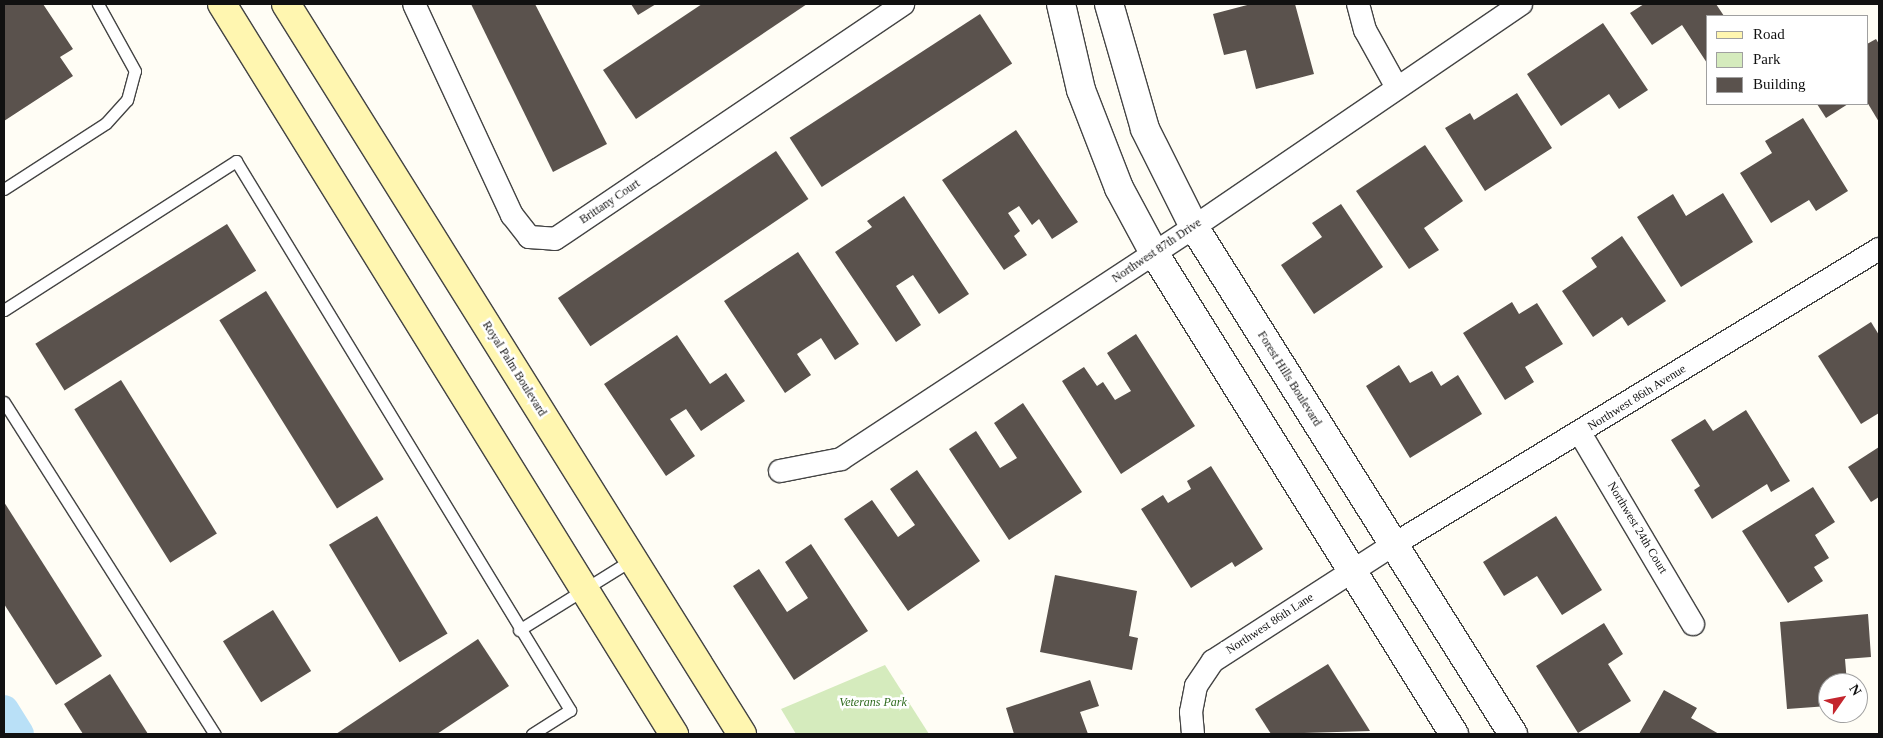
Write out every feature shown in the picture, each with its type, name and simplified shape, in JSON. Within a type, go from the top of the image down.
[{"type":"main road","points":[[222,4],[674,734]]},
{"type":"main road","name":"Royal Palm Boulevard","points":[[286,4],[742,734]]},
{"type":"street","name":"Brittany Court","points":[[414,4],[512,215],[529,237],[555,239],[903,4]]},
{"type":"street","points":[[1061,4],[1081,90],[1119,188],[1154,254],[1454,734]]},
{"type":"street","name":"Forest Hills Boulevard","points":[[1109,4],[1145,130],[1194,227],[1513,734]]},
{"type":"street","points":[[1358,4],[1365,30],[1396,86]]},
{"type":"street","name":"Northwest 87th Drive","points":[[780,471],[841,459],[1154,254],[1396,86],[1521,4]]},
{"type":"street","name":"Northwest 86th Avenue","points":[[1393,545],[1580,433],[1879,249]]},
{"type":"street","name":"Northwest 24th Court","points":[[1580,433],[1693,624]]},
{"type":"street","name":"Northwest 86th Lane","points":[[1193,734],[1191,712],[1196,686],[1213,661],[1393,545]]},
{"type":"lane","points":[[4,189],[106,123],[127,100],[136,71],[98,4]]},
{"type":"lane","points":[[4,310],[236,161],[519,630],[570,710],[532,734]]},
{"type":"lane","points":[[4,402],[215,734]]},
{"type":"lane","points":[[519,630],[633,559]]},
{"type":"green space","name":"Veterans Park","points":[[885,665],[929,734],[796,734],[781,709]]},
{"type":"building","points":[[4,4],[43,4],[73,49],[60,57],[73,76],[4,121]]},
{"type":"building","points":[[471,4],[535,4],[607,144],[553,172]]},
{"type":"building","points":[[631,4],[656,4],[638,15]]},
{"type":"building","points":[[702,4],[807,4],[636,119],[603,70]]},
{"type":"building","points":[[1251,4],[1295,4],[1314,74],[1256,89],[1246,50],[1224,55],[1213,14]]},
{"type":"building","points":[[1644,4],[1716,4],[1723,15],[1706,15],[1706,61],[1682,25],[1652,45],[1630,13]]},
{"type":"building","points":[[980,14],[1012,63],[822,187],[790,138]]},
{"type":"building","points":[[1603,23],[1648,90],[1619,109],[1609,94],[1561,126],[1527,74]]},
{"type":"building","points":[[1876,39],[1879,44],[1879,122],[1868,104],[1868,43]]},
{"type":"building","points":[[1517,93],[1552,148],[1485,191],[1445,128],[1470,113],[1474,120]]},
{"type":"building","points":[[1818,105],[1846,105],[1826,118]]},
{"type":"building","points":[[1803,118],[1848,191],[1816,211],[1809,200],[1771,223],[1740,173],[1772,153],[1765,141]]},
{"type":"building","points":[[1016,130],[1078,222],[1052,239],[1039,219],[1032,225],[1019,206],[1008,213],[1020,231],[1014,236],[1027,255],[1004,270],[942,180]]},
{"type":"building","points":[[1425,145],[1463,201],[1424,228],[1439,250],[1409,269],[1356,191]]},
{"type":"building","points":[[776,151],[808,199],[590,346],[558,298]]},
{"type":"building","points":[[1723,193],[1753,242],[1681,287],[1637,217],[1673,194],[1686,216]]},
{"type":"building","points":[[904,196],[969,294],[939,314],[913,275],[896,286],[921,325],[896,342],[835,252],[872,227],[867,221]]},
{"type":"building","points":[[1341,204],[1383,267],[1314,314],[1281,265],[1322,237],[1312,223]]},
{"type":"building","points":[[227,224],[256,271],[64,390],[35,344]]},
{"type":"building","points":[[1622,236],[1666,301],[1628,326],[1622,317],[1593,337],[1562,291],[1597,267],[1591,258]]},
{"type":"building","points":[[798,252],[859,344],[835,360],[821,338],[797,354],[811,375],[785,393],[724,301]]},
{"type":"building","points":[[266,291],[384,479],[337,508],[219,320]]},
{"type":"building","points":[[1512,302],[1519,314],[1537,303],[1563,344],[1525,367],[1534,382],[1505,400],[1463,333]]},
{"type":"building","points":[[1871,322],[1879,335],[1879,413],[1861,424],[1818,356]]},
{"type":"building","points":[[1136,334],[1195,426],[1121,474],[1062,381],[1084,367],[1097,386],[1103,382],[1115,400],[1131,391],[1107,353]]},
{"type":"building","points":[[677,335],[710,384],[726,373],[745,401],[701,431],[686,409],[670,419],[695,456],[666,476],[604,384]]},
{"type":"building","points":[[1399,365],[1410,383],[1432,371],[1441,386],[1458,375],[1482,414],[1410,458],[1366,386]]},
{"type":"building","points":[[121,380],[217,533],[170,563],[74,409]]},
{"type":"building","points":[[1023,403],[1082,492],[1009,540],[949,449],[976,431],[1000,468],[1017,458],[994,423]]},
{"type":"building","points":[[1746,410],[1790,481],[1771,492],[1767,484],[1712,519],[1694,490],[1700,486],[1671,440],[1705,419],[1713,431]]},
{"type":"building","points":[[1879,447],[1879,497],[1871,502],[1848,467]]},
{"type":"building","points":[[1211,466],[1263,549],[1235,567],[1232,562],[1191,588],[1141,509],[1163,495],[1168,503],[1191,489],[1187,481]]},
{"type":"building","points":[[917,470],[980,561],[908,611],[844,519],[872,500],[898,537],[915,525],[890,489]]},
{"type":"building","points":[[1813,487],[1835,522],[1815,535],[1829,558],[1814,567],[1823,581],[1788,603],[1742,531]]},
{"type":"building","points":[[4,502],[102,656],[56,685],[4,604]]},
{"type":"building","points":[[377,516],[448,633],[400,662],[329,545]]},
{"type":"building","points":[[1556,516],[1602,590],[1562,615],[1537,576],[1504,596],[1483,562]]},
{"type":"building","points":[[811,544],[868,631],[794,680],[733,586],[759,569],[787,612],[808,598],[785,562]]},
{"type":"building","points":[[1055,575],[1137,591],[1129,636],[1138,638],[1132,670],[1040,652]]},
{"type":"building","points":[[273,610],[311,671],[261,702],[223,641]]},
{"type":"building","points":[[1868,614],[1871,657],[1845,659],[1846,673],[1818,673],[1818,707],[1787,709],[1780,622]]},
{"type":"building","points":[[1604,623],[1623,654],[1608,664],[1631,701],[1578,733],[1536,666]]},
{"type":"building","points":[[478,639],[509,686],[437,734],[336,734]]},
{"type":"building","points":[[1328,664],[1370,731],[1271,734],[1255,709]]},
{"type":"building","points":[[110,674],[148,734],[83,734],[64,704]]},
{"type":"building","points":[[1090,680],[1099,706],[1080,712],[1088,734],[1014,734],[1006,708]]},
{"type":"building","points":[[1664,690],[1697,708],[1691,718],[1719,734],[1639,734]]},
{"type":"waterway","points":[[4,710],[19,734]]}]
